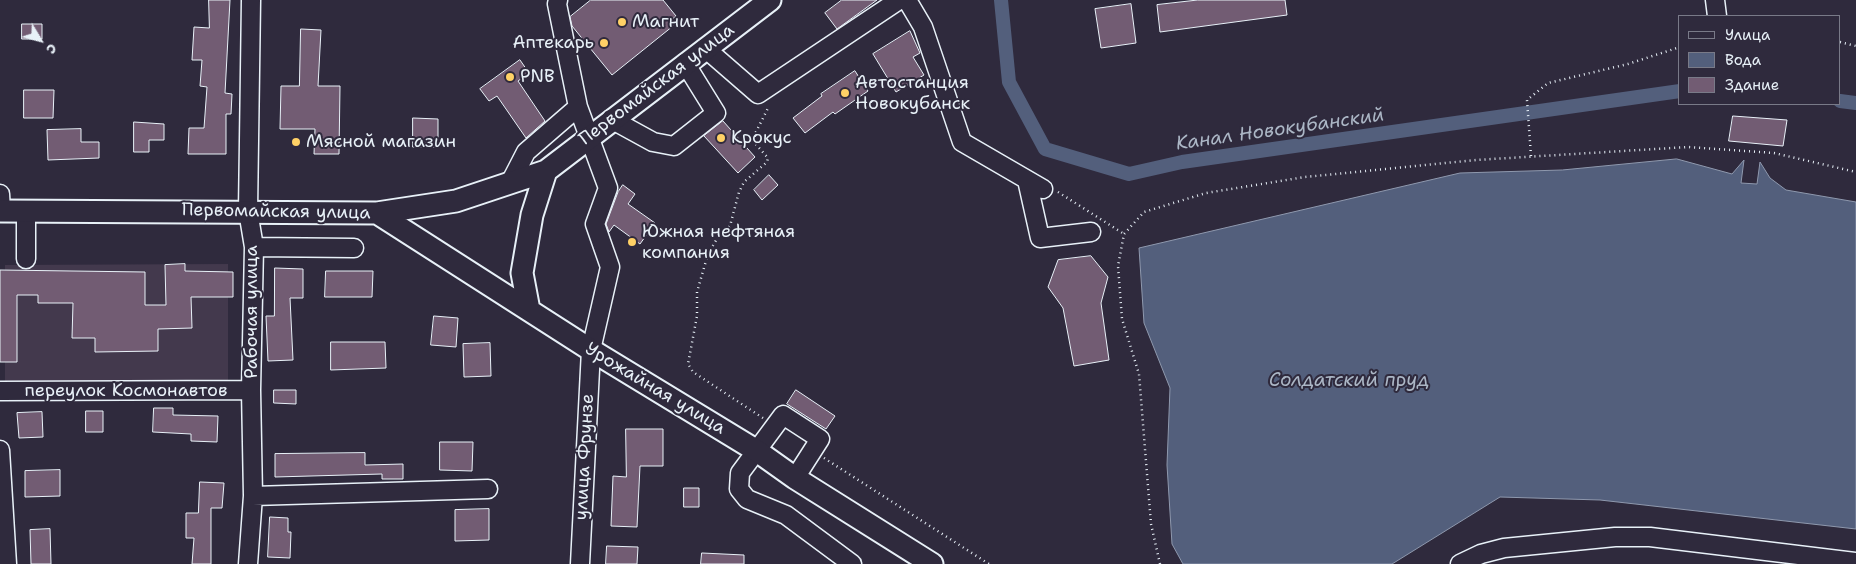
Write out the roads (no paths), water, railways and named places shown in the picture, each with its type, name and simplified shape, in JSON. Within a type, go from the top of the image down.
[{"type":"main road","name":"Первомайская улица","points":[[0,211],[377,213],[456,201],[546,171],[588,137],[770,0]]},
{"type":"main road","points":[[529,310],[522,273],[532,214],[546,171]]},
{"type":"main road","name":"Урожайная улица","points":[[377,213],[932,564]]},
{"type":"street","name":"Рабочая улица","points":[[248,564],[253,496],[251,390],[254,247],[248,211],[252,0]]},
{"type":"street","name":"улица Фрунзе","points":[[558,0],[557,4],[578,107],[608,188],[595,224],[610,267],[591,350],[580,564]]},
{"type":"street","points":[[705,48],[758,94],[899,0]]},
{"type":"street","points":[[907,0],[923,27],[962,142],[1043,189]]},
{"type":"street","points":[[1715,0],[1717,15]]},
{"type":"street","points":[[611,120],[653,142],[674,146],[716,113],[685,63]]},
{"type":"street","points":[[510,183],[526,152],[578,107]]},
{"type":"street","points":[[1027,180],[1040,238],[1091,232]]},
{"type":"street","points":[[0,194],[0,211]]},
{"type":"street","points":[[26,211],[26,259]]},
{"type":"street","points":[[254,247],[354,248]]},
{"type":"street","name":"переулок Космонавтов","points":[[0,391],[251,390]]},
{"type":"street","points":[[794,478],[820,439],[783,415],[740,473],[739,489],[747,499],[786,515],[852,564]]},
{"type":"street","points":[[0,450],[7,564]]},
{"type":"street","points":[[253,496],[488,489]]},
{"type":"street","points":[[1460,564],[1481,554],[1504,548],[1615,537],[1650,537],[1856,562]]},
{"type":"water","name":"Солдатский пруд","points":[[1677,159],[1732,174],[1744,160],[1741,183],[1757,184],[1760,162],[1770,178],[1786,190],[1856,202],[1856,529],[1600,500],[1500,497],[1392,564],[1183,564],[1172,544],[1167,465],[1170,388],[1144,323],[1139,248],[1460,173],[1562,170]]},
{"type":"waterway","name":"Канал Новокубанский","points":[[1001,0],[1009,82],[1045,149],[1129,174],[1182,162],[1678,91]]},
{"type":"waterway","name":"Канал Новокубанский","points":[[1841,101],[1856,103]]},
{"type":"place","name":"Магнит","points":[[622,22]]},
{"type":"place","name":"Аптекарь","points":[[604,43]]},
{"type":"place","name":"PNB","points":[[510,77]]},
{"type":"place","name":"Автостанция Новокубанск","points":[[845,93]]},
{"type":"place","name":"Крокус","points":[[721,138]]},
{"type":"place","name":"Мясной магазин","points":[[296,142]]},
{"type":"place","name":"Южная нефтяная компания","points":[[632,242]]}]
